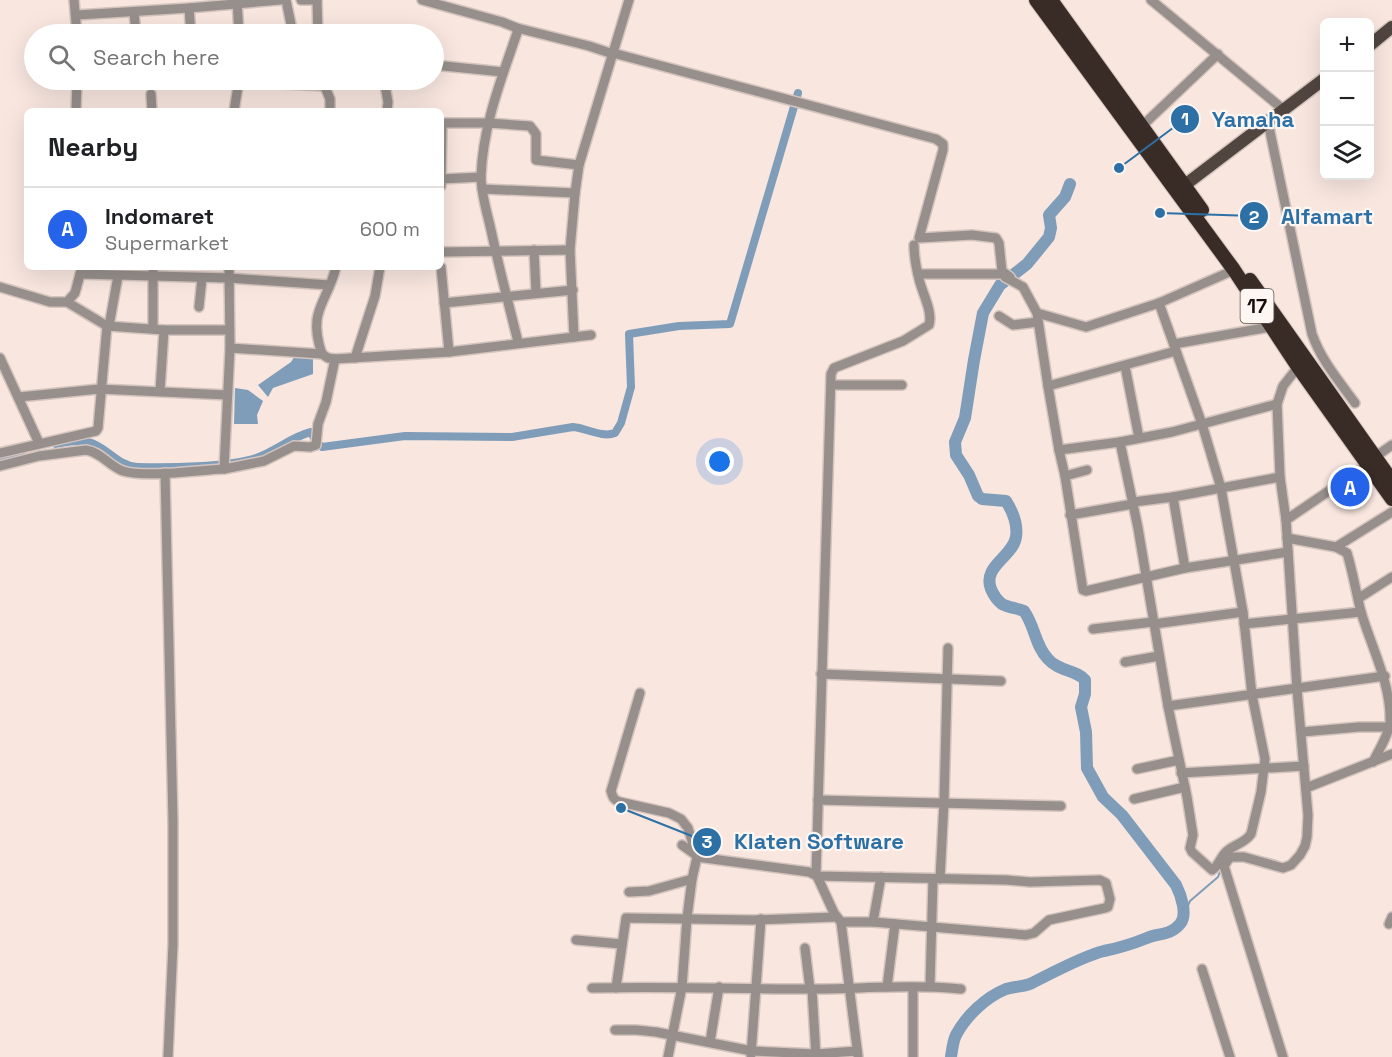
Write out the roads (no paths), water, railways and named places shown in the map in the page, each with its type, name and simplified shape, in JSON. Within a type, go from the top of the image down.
[{"type":"highway","name":"17","points":[[1036,0],[1181,189],[1371,461],[1392,499]]},
{"type":"highway","name":"17","points":[[1051,0],[1141,127],[1270,327],[1298,367],[1341,418]]},
{"type":"highway","name":"17","points":[[1371,461],[1392,481]]},
{"type":"main road","points":[[1374,42],[1392,27]]},
{"type":"main road","points":[[1181,189],[1320,82]]},
{"type":"street","points":[[74,0],[76,24]]},
{"type":"street","points":[[76,15],[134,12],[161,5],[189,8],[280,0]]},
{"type":"street","points":[[286,0],[291,24]]},
{"type":"street","points":[[301,0],[317,0],[318,24]]},
{"type":"street","points":[[422,0],[517,28],[936,139],[943,144],[944,150],[919,238],[963,235],[996,237],[999,243],[1002,271],[1006,277],[1023,287],[1038,317],[1083,590],[1185,568],[1288,552]]},
{"type":"street","points":[[574,337],[570,250],[579,165],[629,0]]},
{"type":"street","points":[[1151,0],[1284,110]]},
{"type":"street","points":[[237,2],[238,24]]},
{"type":"street","points":[[189,8],[190,24]]},
{"type":"street","points":[[134,12],[135,24]]},
{"type":"street","points":[[517,28],[488,123],[481,177],[495,251],[518,342]]},
{"type":"street","points":[[1141,127],[1218,54]]},
{"type":"street","points":[[444,66],[503,72]]},
{"type":"street","points":[[76,108],[77,90]]},
{"type":"street","points":[[234,108],[237,90]]},
{"type":"street","points":[[326,90],[330,99],[330,108]]},
{"type":"street","points":[[386,90],[387,108]]},
{"type":"street","points":[[151,94],[152,108]]},
{"type":"street","points":[[1268,122],[1312,334],[1317,349],[1326,364],[1355,403]]},
{"type":"street","points":[[444,123],[530,126],[536,134],[536,160],[538,162],[579,165]]},
{"type":"street","points":[[444,181],[481,177]]},
{"type":"street","points":[[482,189],[575,193]]},
{"type":"street","points":[[615,1030],[646,1031],[711,1042],[752,1054],[858,1054],[839,919],[817,876],[831,374],[834,368],[903,341],[929,325],[930,318],[915,258],[915,245]]},
{"type":"street","points":[[534,250],[536,293]]},
{"type":"street","points":[[444,252],[570,250]]},
{"type":"street","points":[[224,469],[230,348],[229,270]]},
{"type":"street","points":[[322,354],[316,327],[317,314],[335,270]]},
{"type":"street","points":[[355,358],[375,296],[379,270]]},
{"type":"street","points":[[441,270],[449,352]]},
{"type":"street","points":[[999,316],[1013,325],[1038,317],[1086,327],[1158,303],[1234,270]]},
{"type":"street","points":[[68,302],[75,293],[81,271],[118,276],[154,272],[202,278],[329,285]]},
{"type":"street","points":[[153,329],[154,272]]},
{"type":"street","points":[[918,274],[1006,277]]},
{"type":"street","points":[[0,453],[97,431],[108,326],[118,276]]},
{"type":"street","points":[[199,307],[202,278]]},
{"type":"street","points":[[0,287],[50,303],[68,302],[108,326],[164,330],[229,330]]},
{"type":"street","points":[[444,303],[573,290]]},
{"type":"street","points":[[1158,303],[1202,424],[1221,488],[1243,612],[1252,695],[1265,759],[1261,792],[1251,834],[1248,839],[1227,851],[1222,864],[1283,1057]]},
{"type":"street","points":[[1048,386],[1125,366],[1175,348],[1270,327]]},
{"type":"street","points":[[160,391],[164,330]]},
{"type":"street","points":[[230,348],[322,354],[335,359],[449,352],[591,334]]},
{"type":"street","points":[[0,358],[39,443]]},
{"type":"street","points":[[0,466],[39,456],[86,450],[96,453],[125,471],[165,473],[224,469],[264,461],[294,446],[310,447],[316,445],[318,424],[326,402],[335,359]]},
{"type":"street","points":[[1125,366],[1139,438]]},
{"type":"street","points":[[1120,442],[1185,787],[1193,835],[1190,848],[1208,869],[1214,869],[1230,857],[1237,856],[1280,868],[1291,865],[1305,846],[1308,815],[1286,519],[1280,477],[1277,404],[1283,386],[1298,367]]},
{"type":"street","points":[[831,385],[902,385]]},
{"type":"street","points":[[19,398],[100,389],[227,395]]},
{"type":"street","points":[[1059,450],[1139,438],[1277,404]]},
{"type":"street","points":[[1286,519],[1392,445]]},
{"type":"street","points":[[1065,476],[1087,470]]},
{"type":"street","points":[[165,473],[173,822],[173,944],[168,1057]]},
{"type":"street","points":[[1070,515],[1280,477]]},
{"type":"street","points":[[1173,497],[1185,568]]},
{"type":"street","points":[[1336,547],[1392,512]]},
{"type":"street","points":[[1287,538],[1336,547],[1347,553],[1361,612],[1385,676],[1390,711],[1389,727],[1374,762]]},
{"type":"street","points":[[1359,598],[1392,577]]},
{"type":"street","points":[[1093,629],[1243,612]]},
{"type":"street","points":[[1244,624],[1361,612]]},
{"type":"street","points":[[930,986],[944,802],[948,648]]},
{"type":"street","points":[[1125,662],[1159,656]]},
{"type":"street","points":[[821,674],[1001,681]]},
{"type":"street","points":[[1168,706],[1385,676]]},
{"type":"street","points":[[640,693],[611,791],[612,797],[620,802],[669,813],[681,819],[688,828],[697,856],[687,918],[682,987],[668,1057]]},
{"type":"street","points":[[1302,732],[1389,727]]},
{"type":"street","points":[[1306,788],[1392,754]]},
{"type":"street","points":[[1137,769],[1179,760]]},
{"type":"street","points":[[1181,773],[1304,766]]},
{"type":"street","points":[[1134,799],[1185,787]]},
{"type":"street","points":[[818,800],[1061,806]]},
{"type":"street","points":[[616,988],[626,918],[839,919],[1026,935],[1034,933],[1049,920],[1105,908],[1110,903],[1107,886],[1100,880],[1030,882],[817,876],[697,856],[682,845]]},
{"type":"street","points":[[873,922],[881,877]]},
{"type":"street","points":[[629,892],[649,891],[692,879]]},
{"type":"street","points":[[752,1054],[761,919]]},
{"type":"street","points":[[886,987],[895,924]]},
{"type":"street","points":[[576,940],[621,944]]},
{"type":"street","points":[[805,948],[816,1055]]},
{"type":"street","points":[[1202,969],[1230,1057]]},
{"type":"street","points":[[592,988],[811,989],[930,986],[961,988]]},
{"type":"street","points":[[711,1042],[719,987]]},
{"type":"street","points":[[913,988],[913,1057]]},
{"type":"water","points":[[296,354],[313,356],[313,374],[273,388],[268,397],[258,385],[291,362]]},
{"type":"water","points":[[235,388],[248,390],[263,401],[257,415],[258,424],[234,424]]},
{"type":"waterway","points":[[56,444],[84,441],[100,447],[117,460],[130,466],[165,467],[244,461],[263,455],[311,432],[316,442],[322,447],[405,436],[512,437],[573,427],[599,434],[615,433],[621,423],[631,387],[629,334],[679,326],[730,324],[798,93]]},
{"type":"waterway","points":[[951,1057],[954,1040],[960,1028],[977,1008],[991,997],[1006,989],[1029,984],[1096,953],[1168,932],[1180,924],[1184,910],[1176,885],[1122,815],[1103,797],[1087,768],[1086,732],[1081,707],[1085,694],[1085,680],[1052,663],[1040,648],[1024,611],[1002,604],[992,591],[989,581],[991,574],[1014,544],[1016,537],[1014,518],[1006,501],[982,499],[978,496],[969,475],[956,455],[955,442],[965,418],[983,313],[1000,285],[1027,264],[1049,237],[1051,228],[1049,215],[1065,197],[1070,184]]},
{"type":"waterway","points":[[0,458],[21,452]]},
{"type":"waterway","points":[[1256,856],[1277,861]]},
{"type":"waterway","points":[[1183,917],[1190,901],[1218,877],[1221,869]]},
{"type":"place","name":"Yamaha","points":[[1119,168]]},
{"type":"place","name":"Alfamart","points":[[1160,213]]},
{"type":"place","name":"Indomaret","points":[[1350,487]]},
{"type":"place","name":"Klaten Software","points":[[621,808]]}]
